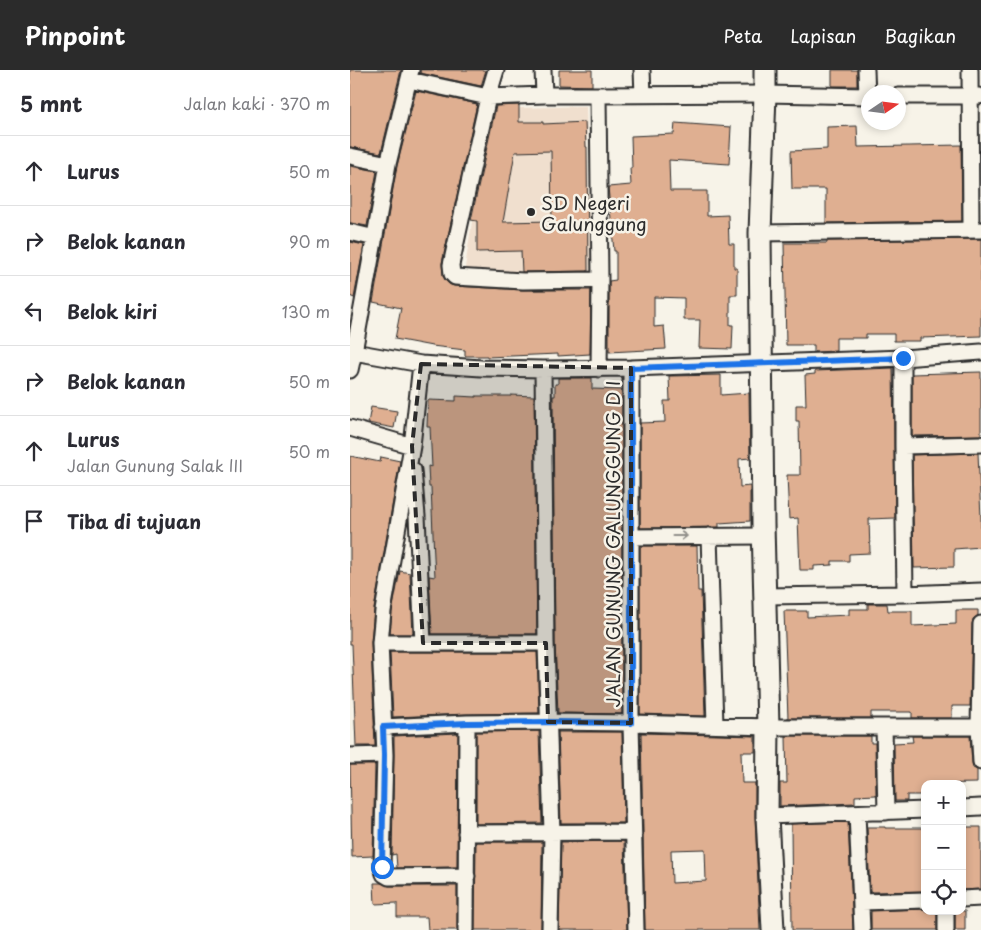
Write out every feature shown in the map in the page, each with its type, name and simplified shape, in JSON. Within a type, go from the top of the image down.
[{"type":"street","points":[[496,70],[488,97],[452,265],[452,274],[455,277],[523,281],[600,280]]},
{"type":"street","points":[[543,70],[544,95]]},
{"type":"street","points":[[642,70],[643,95]]},
{"type":"street","points":[[765,70],[760,233],[763,536],[768,727],[767,816],[773,930]]},
{"type":"street","points":[[866,70],[867,85]]},
{"type":"street","points":[[760,233],[976,230],[976,96],[970,70]]},
{"type":"street","points":[[350,370],[388,164],[410,75],[488,97],[765,94],[861,96]]},
{"type":"street","points":[[598,95],[599,369]]},
{"type":"street","points":[[906,96],[976,96]]},
{"type":"street","points":[[350,156],[388,164]]},
{"type":"street","points":[[350,232],[375,238]]},
{"type":"street","points":[[354,352],[421,364],[481,368],[542,369],[599,369],[903,358],[981,352]]},
{"type":"street","points":[[903,358],[902,446],[905,594]]},
{"type":"street","points":[[421,364],[412,446],[383,611],[380,643],[384,755],[382,867],[384,874],[389,877],[467,876]]},
{"type":"street","name":"JALAN GUNUNG GALUNGGUNG D I","points":[[631,368],[631,723],[636,930]]},
{"type":"street","points":[[542,369],[546,644],[552,832],[550,930]]},
{"type":"street","points":[[350,428],[412,446]]},
{"type":"street","points":[[902,446],[981,444]]},
{"type":"street","points":[[412,446],[423,643]]},
{"type":"street","points":[[709,536],[715,725]]},
{"type":"street","points":[[631,537],[763,536]]},
{"type":"street","points":[[765,596],[981,591]]},
{"type":"street","points":[[981,624],[979,727],[981,762]]},
{"type":"street","points":[[380,643],[546,644]]},
{"type":"street","points":[[383,727],[548,722],[768,727],[979,727]]},
{"type":"street","points":[[466,930],[467,723]]},
{"type":"street","points":[[884,727],[886,812]]},
{"type":"street","points":[[350,756],[384,755]]},
{"type":"street","points":[[966,808],[981,807]]},
{"type":"street","points":[[767,816],[921,810]]},
{"type":"street","points":[[857,813],[862,930]]},
{"type":"street","points":[[466,833],[633,832]]},
{"type":"street","points":[[966,898],[981,898]]},
{"type":"street","points":[[862,902],[921,900]]},
{"type":"street","points":[[946,915],[946,930]]},
{"type":"highlighted area","points":[[421,364],[631,368],[631,723],[548,722],[546,643],[423,643],[412,446]]},
{"type":"shaded area","name":"SD Negeri Galunggung","points":[[586,106],[591,274],[464,274],[483,150],[487,150],[494,107],[501,107],[502,110],[519,110],[520,108]]},
{"type":"building","points":[[350,70],[401,70],[381,153],[350,147]]},
{"type":"building","points":[[420,70],[486,70],[481,86],[420,73]]},
{"type":"building","points":[[559,70],[592,70],[592,86],[559,85]]},
{"type":"building","points":[[832,70],[857,70],[857,86],[832,86]]},
{"type":"building","points":[[416,91],[477,104],[442,263],[445,280],[454,286],[522,290],[591,290],[590,354],[465,356],[465,350],[395,339],[401,308],[373,302],[397,166]]},
{"type":"building","name":"SD Negeri Galunggung","points":[[519,105],[519,122],[543,122],[543,124],[585,122],[588,271],[522,272],[521,251],[477,252],[477,221],[471,220],[496,106]],"holes":[[[551,151],[552,221],[503,222],[515,152]]]},
{"type":"building","points":[[675,123],[731,127],[729,164],[669,160],[670,191],[707,191],[707,216],[728,215],[729,244],[734,244],[734,268],[737,268],[737,295],[730,295],[730,325],[733,325],[732,349],[699,348],[700,320],[684,320],[684,298],[654,297],[654,327],[664,326],[666,349],[609,352],[609,281],[616,280],[616,251],[614,251],[608,187],[631,185],[631,136],[674,134]]},
{"type":"building","points":[[857,126],[858,147],[961,145],[962,221],[826,223],[826,189],[792,189],[791,151],[827,149],[827,127]]},
{"type":"building","points":[[350,166],[377,171],[367,226],[350,223]]},
{"type":"building","points":[[981,239],[981,336],[920,338],[920,341],[894,341],[894,334],[866,334],[866,338],[836,338],[836,351],[814,352],[814,345],[786,345],[784,243]]},
{"type":"building","points":[[350,242],[364,245],[354,298],[350,296]]},
{"type":"building","points":[[893,368],[895,518],[869,519],[870,553],[849,554],[849,561],[832,561],[832,565],[814,566],[814,570],[800,570],[798,518],[789,519],[787,475],[800,475],[799,421],[796,421],[796,405],[806,405],[805,375],[815,374],[815,371]]},
{"type":"building","points":[[981,372],[981,435],[912,436],[912,374]]},
{"type":"building","points":[[721,375],[721,395],[749,393],[750,458],[739,459],[740,487],[750,486],[750,521],[719,523],[719,527],[640,528],[640,423],[665,422],[664,401],[670,401],[669,376]]},
{"type":"building","points":[[558,378],[592,378],[592,389],[622,390],[622,714],[558,713],[555,643],[553,396],[555,396],[555,384],[558,384]]},
{"type":"building","points":[[456,396],[534,396],[537,634],[432,634],[429,576],[435,577],[431,487],[429,487],[428,466],[432,467],[430,427],[427,427],[428,400],[456,401]]},
{"type":"building","points":[[371,407],[397,411],[394,428],[368,423]]},
{"type":"building","points":[[978,453],[981,547],[954,549],[954,567],[914,568],[912,455]]},
{"type":"building","points":[[350,456],[380,462],[381,457],[400,461],[374,609],[371,642],[375,746],[356,746],[352,644],[350,644]]},
{"type":"building","points":[[640,546],[697,546],[698,591],[701,591],[705,716],[640,714]]},
{"type":"building","points":[[400,571],[410,573],[413,634],[390,634]]},
{"type":"building","points":[[868,604],[887,604],[888,611],[912,611],[912,626],[956,624],[956,610],[978,610],[978,615],[973,619],[972,624],[970,706],[952,706],[952,718],[912,718],[912,712],[871,712],[871,718],[788,718],[784,611],[807,611],[807,617],[849,615],[849,609],[868,609]]},
{"type":"building","points":[[390,652],[537,652],[539,713],[393,717]]},
{"type":"building","points":[[539,731],[542,823],[476,824],[476,732]]},
{"type":"building","points":[[558,732],[622,732],[624,823],[561,823]]},
{"type":"building","points":[[458,733],[457,867],[397,868],[396,854],[392,855],[394,736]]},
{"type":"building","points":[[641,733],[755,736],[755,752],[741,752],[742,783],[755,783],[760,930],[645,930]],"holes":[[[705,849],[706,881],[672,883],[671,850]]]},
{"type":"building","points":[[786,736],[871,736],[871,743],[875,743],[876,795],[855,796],[855,803],[780,806],[780,783],[787,783]]},
{"type":"building","points":[[912,736],[970,736],[972,763],[973,768],[977,770],[977,783],[966,783],[966,780],[921,780],[921,795],[907,795],[907,801],[895,801],[894,743],[913,742]]},
{"type":"building","points":[[350,765],[375,765],[373,856],[352,857]]},
{"type":"building","points":[[848,822],[853,930],[792,930],[791,824]]},
{"type":"building","points":[[867,827],[921,828],[921,891],[870,892]]},
{"type":"building","points":[[966,827],[981,827],[981,889],[966,890]]},
{"type":"building","points":[[624,841],[627,930],[559,930],[561,842]]},
{"type":"building","points":[[476,842],[542,842],[541,930],[475,930]]},
{"type":"building","points":[[374,883],[389,886],[457,886],[457,930],[428,930],[427,917],[397,917],[397,903],[375,904]]},
{"type":"building","points":[[921,909],[921,915],[937,915],[937,930],[871,930],[871,911]]},
{"type":"building","points":[[955,915],[965,915],[965,930],[955,930]]},
{"type":"place","name":"SD Negeri Galunggung","points":[[531,212]]},
{"type":"route","points":[[382,867],[383,727],[467,723],[631,723],[631,368],[903,358]]}]
